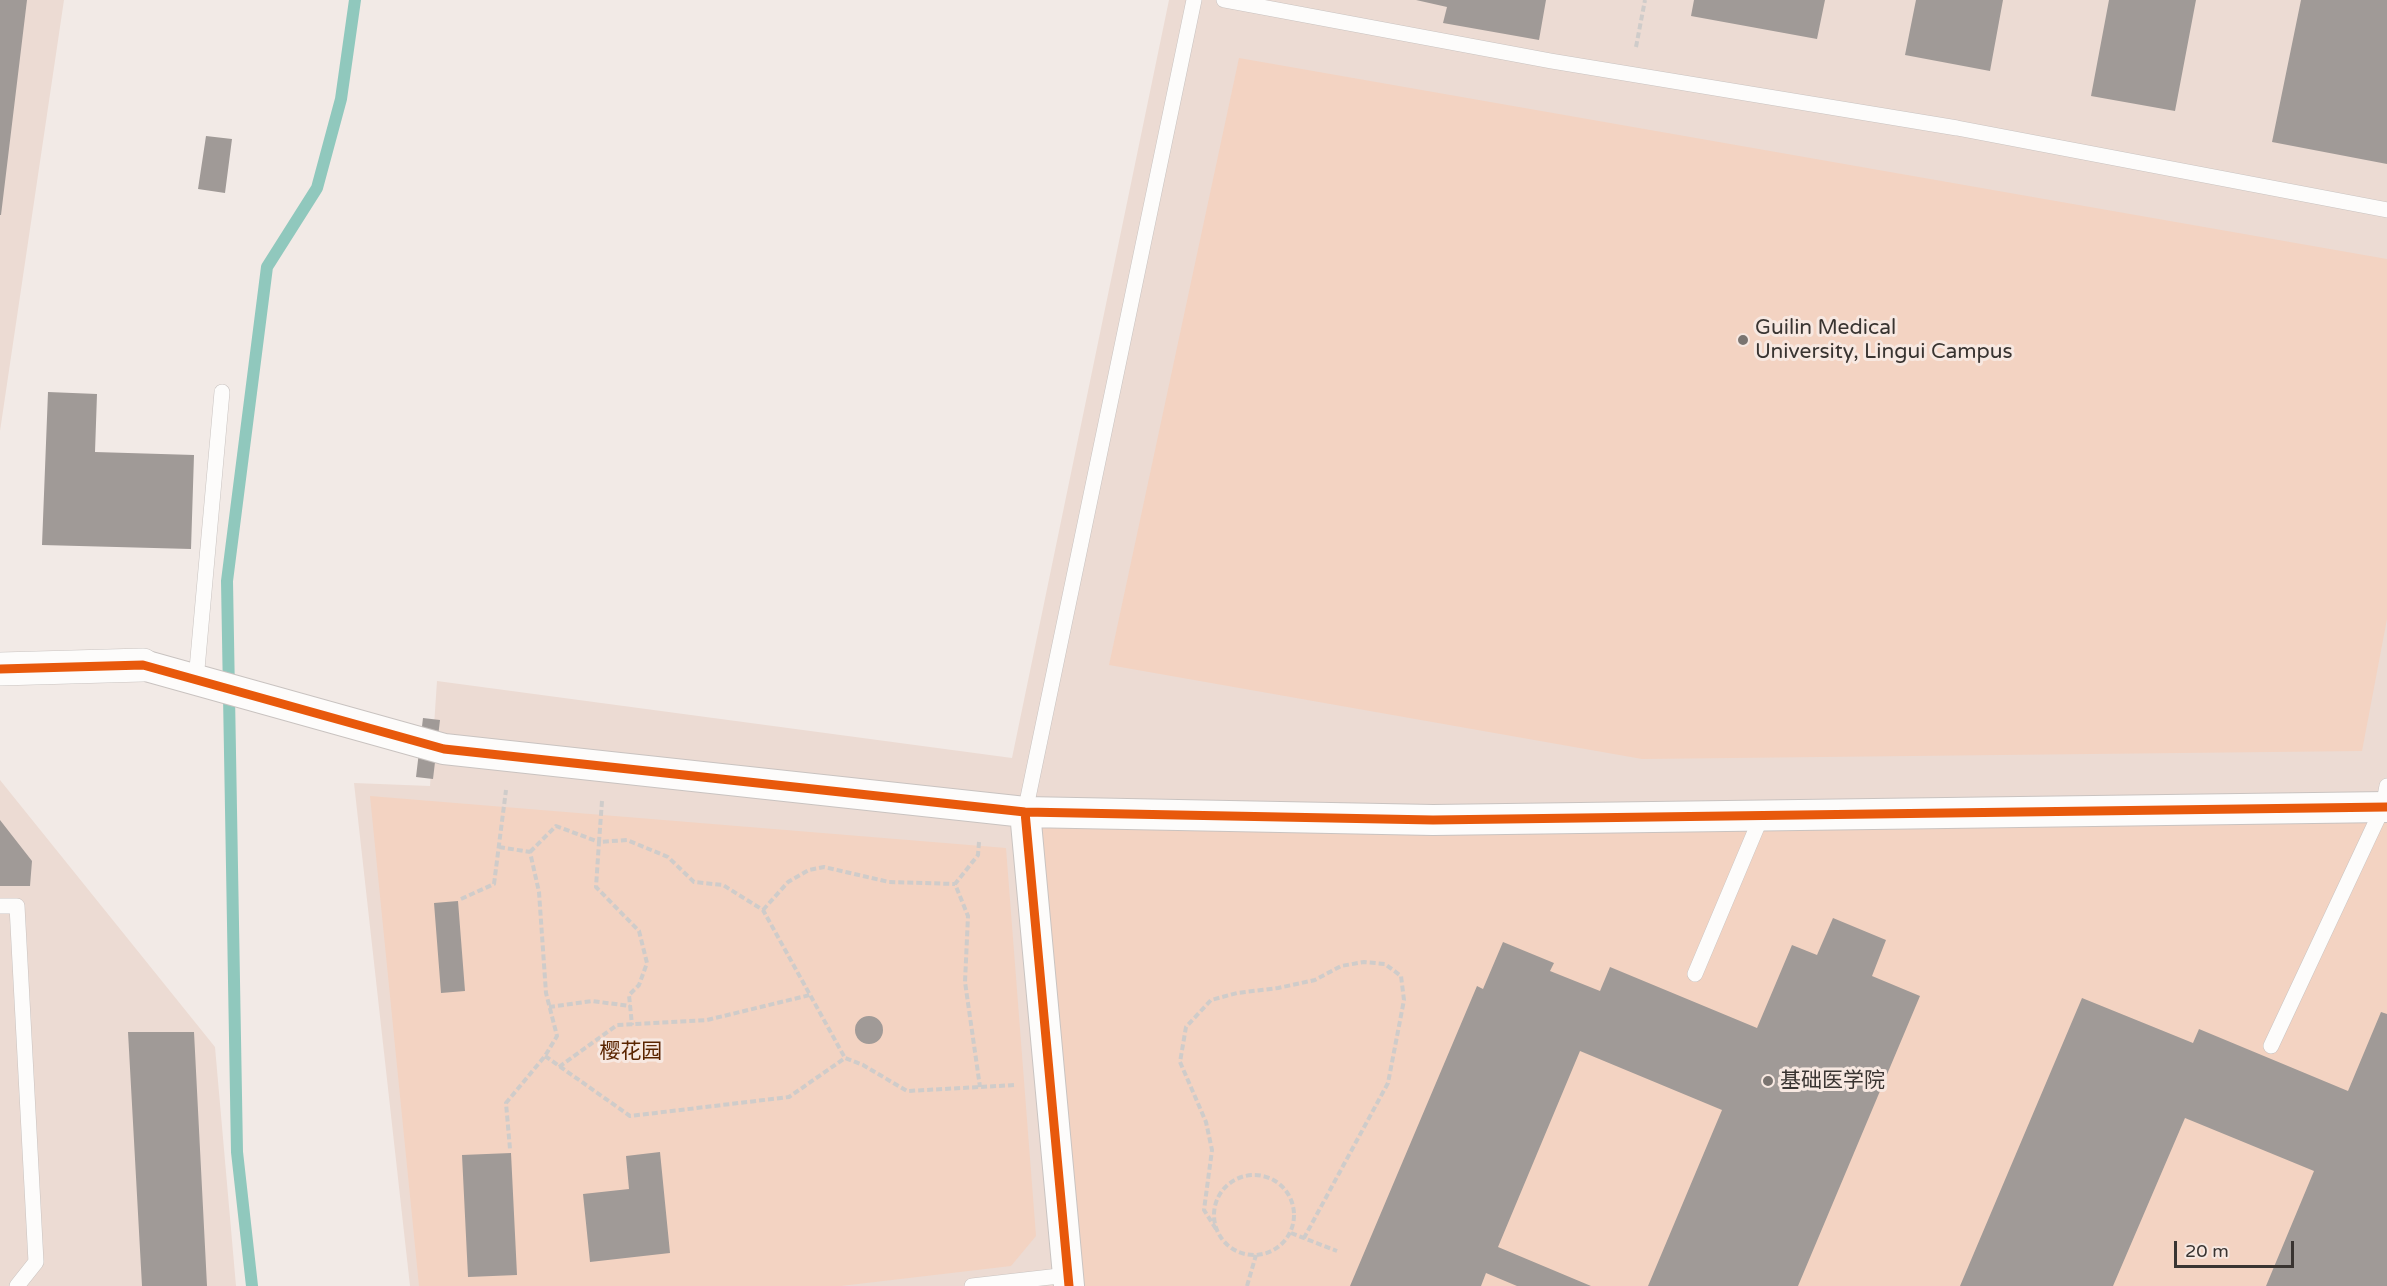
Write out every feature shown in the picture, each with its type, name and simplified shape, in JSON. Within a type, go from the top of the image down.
[{"type":"street","points":[[0,669],[143,665],[444,749],[1025,812],[1433,820],[1762,816],[2386,800]]},
{"type":"street","points":[[1025,812],[1068,1281]]},
{"type":"lane","points":[[1025,812],[1194,0]]},
{"type":"lane","points":[[1224,0],[1631,74],[1957,128],[2387,210]]},
{"type":"lane","points":[[204,682],[222,392]]},
{"type":"lane","points":[[2271,1046],[2386,800]]},
{"type":"lane","points":[[1695,974],[1762,816]]},
{"type":"lane","points":[[0,906],[17,906],[36,1262],[17,1286]]},
{"type":"lane","points":[[972,1286],[1068,1281]]},
{"type":"path","points":[[1631,74],[1645,0]]},
{"type":"path","points":[[461,899],[494,884],[510,756]]},
{"type":"path","points":[[605,767],[596,887],[639,932],[647,963],[639,984],[629,995],[632,1025]]},
{"type":"path","points":[[954,884],[978,855],[982,807]]},
{"type":"path","points":[[530,852],[556,826],[599,842],[627,840],[668,856],[694,882],[723,885],[762,910],[845,1058],[863,1065],[907,1091],[1050,1083]]},
{"type":"path","points":[[499,847],[530,852]]},
{"type":"path","points":[[510,1149],[506,1103],[545,1056],[557,1036],[549,1007],[539,892],[530,852]]},
{"type":"path","points":[[762,910],[788,882],[809,870],[824,867],[889,882],[954,884]]},
{"type":"path","points":[[954,884],[968,916],[965,982],[980,1087]]},
{"type":"path","points":[[1216,1230],[1215,1202],[1222,1190],[1232,1181],[1244,1175],[1257,1174],[1270,1177],[1281,1184],[1290,1194],[1294,1207],[1295,1220],[1291,1233],[1283,1244],[1272,1251],[1246,1255],[1233,1250],[1222,1241],[1204,1210],[1212,1149],[1206,1122],[1180,1062],[1186,1028],[1211,1000],[1237,993],[1278,988],[1315,980],[1341,966],[1364,962],[1385,964],[1401,976],[1404,1000],[1388,1083],[1304,1238]]},
{"type":"path","points":[[560,1067],[617,1026],[706,1020],[810,995]]},
{"type":"path","points":[[549,1007],[592,1001],[630,1006]]},
{"type":"path","points":[[545,1056],[630,1116],[789,1097],[845,1058]]},
{"type":"path","points":[[1291,1233],[1336,1251]]},
{"type":"path","points":[[1247,1286],[1256,1255]]},
{"type":"shaded area","points":[[0,0],[64,0],[0,431]]},
{"type":"shaded area","name":"Guilin Medical University, Lingui Campus","points":[[1169,0],[2387,0],[2387,1286],[410,1286],[354,783],[430,786],[437,681],[1012,758]]},
{"type":"shaded area","points":[[0,780],[215,1047],[236,1286],[0,1286]]},
{"type":"green space","points":[[1239,58],[2387,259],[2387,619],[2362,751],[1642,759],[1109,665]]},
{"type":"green space","name":"樱花园","points":[[370,796],[1006,848],[1036,1236],[1011,1266],[841,1286],[419,1286]]},
{"type":"green space","points":[[2387,807],[2387,1286],[1069,1286],[1025,812]]},
{"type":"building","points":[[0,0],[27,0],[1,215],[0,215]]},
{"type":"building","points":[[1416,0],[1546,0],[1539,40],[1443,23],[1447,7]]},
{"type":"building","points":[[1694,0],[1825,0],[1817,39],[1691,16]]},
{"type":"building","points":[[1916,0],[2003,0],[1990,71],[1905,55]]},
{"type":"building","points":[[2109,0],[2196,0],[2175,111],[2091,96]]},
{"type":"building","points":[[2301,0],[2387,0],[2387,164],[2272,142]]},
{"type":"building","points":[[206,136],[232,139],[225,193],[198,189]]},
{"type":"building","points":[[48,392],[97,394],[95,452],[194,455],[191,549],[42,545]]},
{"type":"building","points":[[423,718],[440,720],[433,779],[416,777]]},
{"type":"building","points":[[0,820],[32,861],[30,886],[0,886]]},
{"type":"building","points":[[458,901],[465,991],[441,993],[434,903]]},
{"type":"building","name":"基础医学院","points":[[1833,918],[1886,940],[1872,976],[1920,996],[1798,1286],[1648,1286],[1722,1110],[1580,1051],[1498,1247],[1591,1286],[1517,1286],[1486,1273],[1481,1286],[1350,1286],[1477,986],[1483,989],[1503,942],[1554,963],[1550,971],[1600,991],[1610,967],[1757,1028],[1792,945],[1817,955]]},
{"type":"building","points":[[2082,998],[2193,1043],[2199,1029],[2348,1091],[2381,1012],[2387,1014],[2387,1286],[2266,1286],[2314,1171],[2185,1118],[2113,1286],[1960,1286]]},
{"type":"building","points":[[869,1016],[879,1020],[883,1030],[879,1040],[869,1044],[859,1040],[855,1030],[859,1020]]},
{"type":"building","points":[[128,1032],[194,1032],[207,1286],[142,1286]]},
{"type":"building","points":[[660,1152],[670,1253],[590,1262],[583,1194],[629,1189],[626,1156]]},
{"type":"building","points":[[511,1153],[517,1275],[468,1277],[462,1155]]},
{"type":"waterway","points":[[252,1286],[237,1152],[227,581],[267,267],[317,188],[341,99],[355,0]]},
{"type":"cycle path","points":[[0,669],[143,665],[444,749],[1025,812],[1433,820],[2387,807]]},
{"type":"cycle path","points":[[1025,812],[1069,1286]]},
{"type":"place","name":"Guilin Medical University, Lingui Campus","points":[[1743,340]]},
{"type":"place","name":"基础医学院","points":[[1768,1081]]}]
